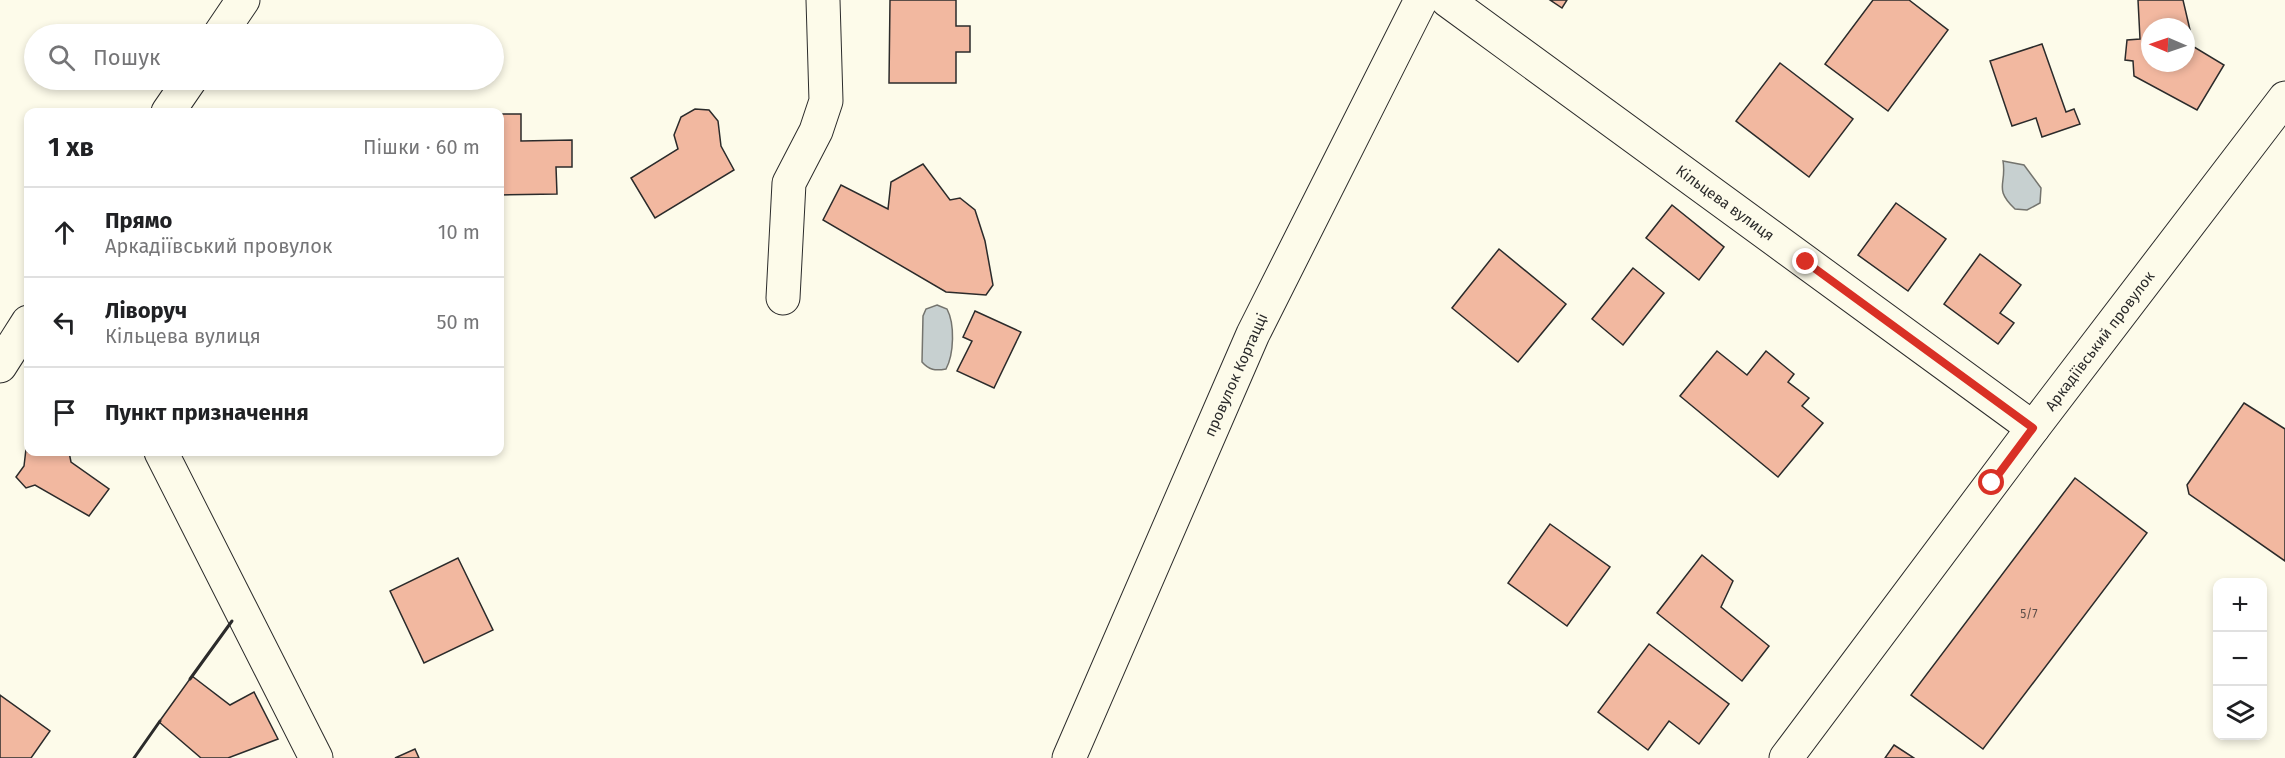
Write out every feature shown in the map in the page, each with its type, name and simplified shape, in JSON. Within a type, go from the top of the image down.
[{"type":"street","points":[[227,24],[243,0]]},
{"type":"street","points":[[783,298],[789,183],[816,131],[826,101],[823,0]]},
{"type":"street","name":"провулок Кортацці","points":[[1069,758],[1253,334],[1421,0]]},
{"type":"street","name":"Кільцева вулиця","points":[[1447,0],[2033,428]]},
{"type":"street","points":[[171,108],[183,90]]},
{"type":"street","name":"Аркадіївський провулок","points":[[1786,758],[2033,428],[2285,98]]},
{"type":"street","points":[[0,366],[24,328]]},
{"type":"street","points":[[163,456],[316,758]]},
{"type":"shaded area","points":[[2003,161],[2024,165],[2041,188],[2040,203],[2027,210],[2015,209],[2008,202],[2002,186]]},
{"type":"shaded area","points":[[937,305],[947,309],[952,331],[949,363],[946,369],[939,370],[927,367],[922,362],[923,316],[926,309]]},
{"type":"building","points":[[890,0],[956,0],[956,26],[970,26],[970,52],[956,52],[956,83],[889,83]]},
{"type":"building","points":[[1550,0],[1567,0],[1562,8]]},
{"type":"building","points":[[1873,0],[1909,0],[1948,30],[1888,111],[1825,64]]},
{"type":"building","points":[[2138,0],[2183,0],[2187,18],[2141,18],[2141,72],[2195,72],[2195,48],[2224,65],[2197,110],[2134,76],[2133,61],[2125,60],[2127,40],[2140,39]]},
{"type":"building","points":[[2042,44],[2066,112],[2074,109],[2080,124],[2042,137],[2036,118],[2012,126],[1990,61]]},
{"type":"building","points":[[1780,63],[1853,119],[1809,177],[1736,121]]},
{"type":"building","points":[[695,109],[709,110],[718,121],[721,146],[734,170],[655,218],[631,178],[678,149],[674,135],[681,117]]},
{"type":"building","points":[[504,114],[521,114],[521,141],[572,140],[572,167],[556,167],[557,194],[504,195]]},
{"type":"building","points":[[923,164],[950,200],[960,198],[975,210],[985,241],[993,285],[986,295],[946,292],[823,220],[841,185],[888,209],[891,182]]},
{"type":"building","points":[[1896,203],[1946,239],[1908,291],[1858,255]]},
{"type":"building","points":[[1672,205],[1724,247],[1699,280],[1646,238]]},
{"type":"building","points":[[1499,249],[1566,304],[1518,362],[1452,308]]},
{"type":"building","points":[[1980,254],[2021,285],[2000,313],[2014,323],[1998,344],[1944,304]]},
{"type":"building","points":[[1633,268],[1664,293],[1623,345],[1592,319]]},
{"type":"building","points":[[975,311],[1021,332],[994,388],[957,371],[972,341],[963,337]]},
{"type":"building","points":[[1717,351],[1747,375],[1766,351],[1794,374],[1788,382],[1809,398],[1802,406],[1823,423],[1778,477],[1680,396]]},
{"type":"building","points":[[2244,403],[2285,429],[2285,561],[2189,494],[2187,485]]},
{"type":"building","points":[[25,456],[70,456],[71,462],[109,489],[89,516],[35,485],[26,488],[16,477],[24,466]]},
{"type":"building","points":[[2075,478],[2147,533],[1983,749],[1911,695]]},
{"type":"building","points":[[1550,524],[1610,567],[1567,626],[1508,583]]},
{"type":"building","points":[[1702,555],[1733,581],[1721,607],[1769,646],[1742,681],[1657,613]]},
{"type":"building","points":[[458,558],[493,630],[424,663],[390,591]]},
{"type":"building","points":[[1649,644],[1729,704],[1699,744],[1669,721],[1648,750],[1598,712]]},
{"type":"building","points":[[192,676],[230,705],[254,692],[278,739],[228,758],[201,758],[159,722]]},
{"type":"building","points":[[0,695],[50,731],[31,758],[0,758]]},
{"type":"building","points":[[1894,745],[1914,758],[1885,758]]},
{"type":"building","points":[[415,749],[419,758],[395,758]]},
{"type":"wall","points":[[190,679],[232,621]]},
{"type":"wall","points":[[134,758],[160,721]]},
{"type":"route","points":[[1806,262],[2033,428],[1992,483]]}]
